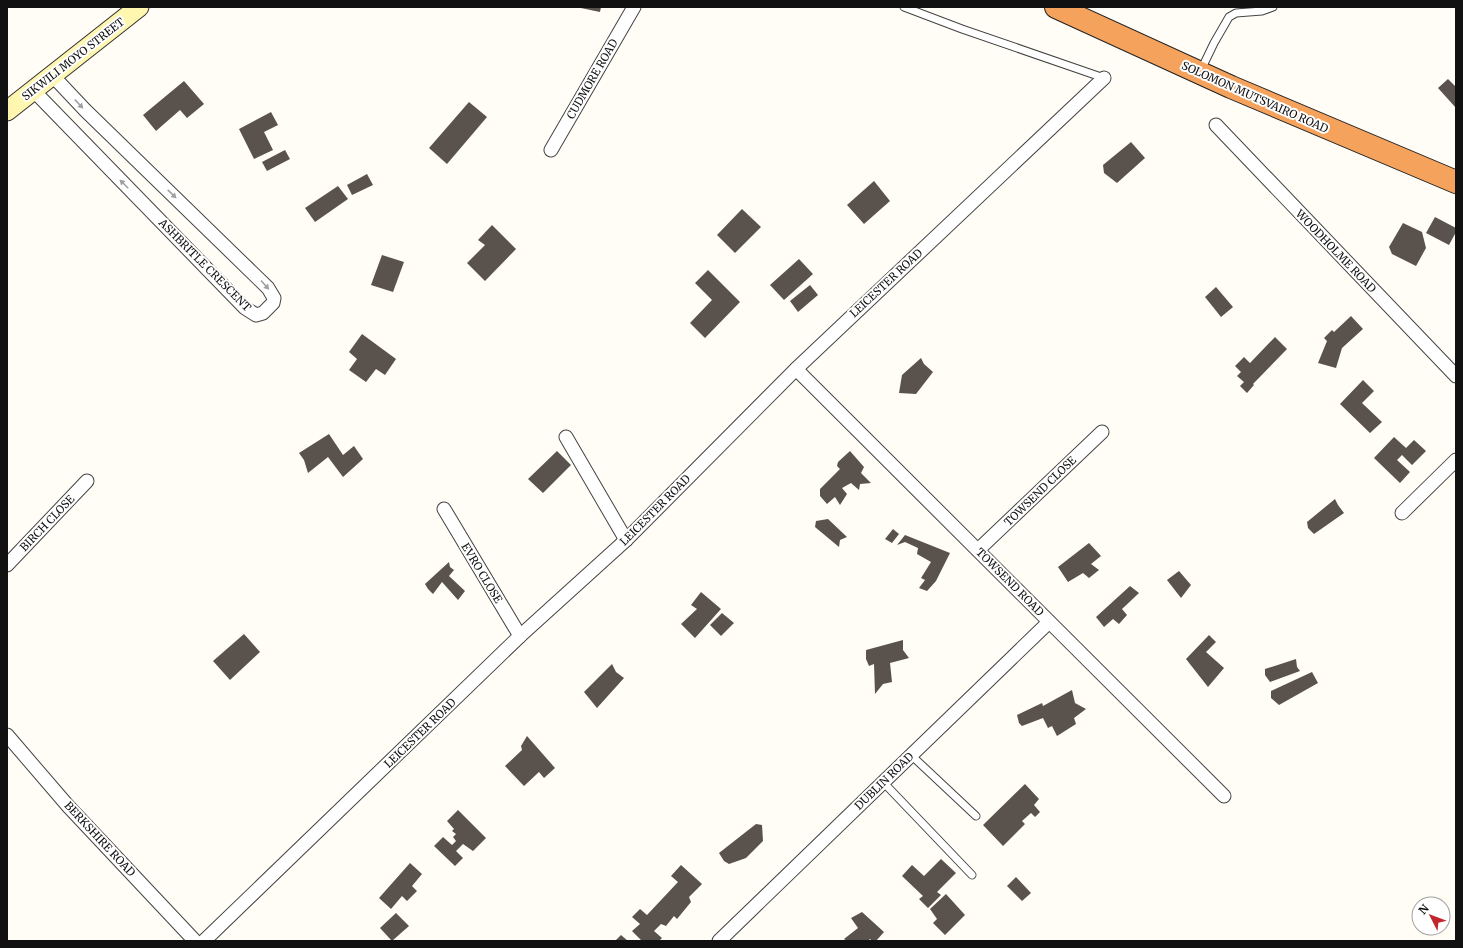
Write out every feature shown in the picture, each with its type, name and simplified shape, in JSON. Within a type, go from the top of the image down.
[{"type":"highway","name":"SOLOMON MUTSVAIRO ROAD","points":[[1056,7],[1287,112],[1456,182]]},
{"type":"street","name":"SIKWILI MOYO STREET","points":[[7,111],[139,7]]},
{"type":"street","name":"CUDMORE ROAD","points":[[551,150],[634,7]]},
{"type":"street","name":"ASHBRITLE CRESCENT","points":[[33,90],[245,308],[256,315],[263,313],[273,303],[274,298],[268,288],[85,110],[52,75]]},
{"type":"street","name":"LEICESTER ROAD","points":[[204,941],[520,636],[626,540],[796,369],[1104,78]]},
{"type":"street","name":"WOODHOLME ROAD","points":[[1216,125],[1456,376]]},
{"type":"street","name":"TOWSEND ROAD","points":[[796,369],[1224,796]]},
{"type":"street","name":"TOWSEND CLOSE","points":[[978,550],[1102,432]]},
{"type":"street","points":[[566,436],[626,540]]},
{"type":"street","points":[[1402,513],[1456,460]]},
{"type":"street","name":"BIRCH CLOSE","points":[[7,565],[87,481]]},
{"type":"street","name":"EVRO CLOSE","points":[[444,509],[520,636]]},
{"type":"street","name":"DUBLIN ROAD","points":[[719,941],[1049,622]]},
{"type":"street","name":"BERKSHIRE ROAD","points":[[7,735],[68,806],[195,941]]},
{"type":"lane","points":[[904,7],[962,29],[1104,78]]},
{"type":"lane","points":[[1200,72],[1229,17],[1236,14],[1262,11],[1273,7]]},
{"type":"lane","points":[[911,755],[976,816]]},
{"type":"lane","points":[[883,782],[972,875]]},
{"type":"building","points":[[576,7],[601,7],[600,12]]},
{"type":"building","points":[[1448,79],[1456,87],[1456,108],[1438,88]]},
{"type":"building","points":[[184,81],[204,104],[187,118],[180,110],[156,131],[143,115]]},
{"type":"building","points":[[469,102],[487,117],[447,164],[429,148]]},
{"type":"building","points":[[271,112],[278,125],[264,132],[273,150],[254,159],[239,129]]},
{"type":"building","points":[[1131,142],[1145,158],[1117,183],[1104,173],[1103,165]]},
{"type":"building","points":[[285,150],[290,159],[267,171],[262,162]]},
{"type":"building","points":[[367,174],[373,185],[352,195],[347,185]]},
{"type":"building","points":[[874,181],[890,201],[864,224],[847,205]]},
{"type":"building","points":[[338,186],[348,199],[315,222],[305,208]]},
{"type":"building","points":[[742,209],[761,227],[735,253],[717,235]]},
{"type":"building","points":[[1435,217],[1456,228],[1456,232],[1449,245],[1426,233]]},
{"type":"building","points":[[1403,223],[1422,232],[1426,248],[1416,266],[1392,254],[1389,247]]},
{"type":"building","points":[[492,225],[516,249],[485,281],[467,263],[485,245],[478,240]]},
{"type":"building","points":[[382,255],[404,262],[393,292],[371,285]]},
{"type":"building","points":[[799,259],[813,274],[784,300],[770,285]]},
{"type":"building","points":[[708,270],[740,302],[705,338],[690,323],[712,300],[695,283]]},
{"type":"building","points":[[810,285],[818,295],[798,312],[790,301]]},
{"type":"building","points":[[1216,287],[1233,307],[1221,317],[1205,297]]},
{"type":"building","points":[[1351,316],[1363,329],[1342,348],[1336,368],[1318,363],[1327,341],[1324,338],[1332,330],[1334,332]]},
{"type":"building","points":[[362,334],[396,359],[385,375],[376,369],[366,382],[349,370],[357,359],[349,352]]},
{"type":"building","points":[[1275,337],[1287,349],[1253,384],[1254,385],[1247,393],[1240,386],[1244,382],[1237,376],[1241,372],[1235,366],[1244,357],[1250,363]]},
{"type":"building","points":[[921,358],[924,364],[933,372],[916,394],[899,393],[902,375]]},
{"type":"building","points":[[1363,380],[1374,391],[1362,403],[1382,422],[1370,433],[1340,404]]},
{"type":"building","points":[[329,434],[343,455],[354,446],[363,459],[343,477],[328,457],[308,473],[304,460],[299,453]]},
{"type":"building","points":[[1394,437],[1406,448],[1414,440],[1426,451],[1412,465],[1402,455],[1397,460],[1410,472],[1400,483],[1374,458]]},
{"type":"building","points":[[557,451],[571,465],[543,493],[528,479]]},
{"type":"building","points":[[850,451],[864,467],[861,473],[871,483],[860,484],[859,490],[851,483],[842,488],[847,494],[840,505],[835,497],[827,504],[820,496],[820,489],[840,469],[837,466],[838,462]]},
{"type":"building","points":[[1335,499],[1344,513],[1314,534],[1308,528],[1307,522]]},
{"type":"building","points":[[828,519],[847,537],[840,540],[839,547],[815,527],[816,521]]},
{"type":"building","points":[[893,529],[899,534],[892,543],[885,539]]},
{"type":"building","points":[[905,535],[950,553],[936,581],[927,591],[919,588],[925,580],[921,578],[931,562],[917,554],[918,548],[905,542],[897,545]]},
{"type":"building","points":[[1089,543],[1101,556],[1091,564],[1099,570],[1089,578],[1083,573],[1068,582],[1058,567]]},
{"type":"building","points":[[449,562],[450,567],[454,570],[449,576],[465,591],[458,600],[442,582],[433,594],[425,584]]},
{"type":"building","points":[[1179,571],[1191,585],[1181,598],[1167,580]]},
{"type":"building","points":[[1130,586],[1139,593],[1122,609],[1127,615],[1119,624],[1113,619],[1104,627],[1096,617]]},
{"type":"building","points":[[701,592],[721,609],[695,638],[681,624],[697,609],[691,605]]},
{"type":"building","points":[[722,613],[734,623],[721,636],[710,625]]},
{"type":"building","points":[[244,634],[260,652],[230,680],[213,661]]},
{"type":"building","points":[[1209,635],[1216,642],[1206,652],[1224,668],[1208,687],[1186,659]]},
{"type":"building","points":[[903,640],[903,650],[909,658],[890,663],[892,682],[883,684],[875,694],[874,664],[869,666],[866,659],[866,650]]},
{"type":"building","points":[[1296,659],[1297,667],[1300,671],[1270,682],[1265,675],[1265,669]]},
{"type":"building","points":[[612,664],[616,672],[624,678],[597,708],[584,692]]},
{"type":"building","points":[[1312,672],[1318,683],[1279,705],[1271,698],[1271,691]]},
{"type":"building","points":[[1072,690],[1075,703],[1086,709],[1074,718],[1076,724],[1057,736],[1052,726],[1048,728],[1043,718],[1022,726],[1019,723],[1017,715],[1042,703],[1043,706]]},
{"type":"building","points":[[527,736],[555,768],[544,778],[539,772],[524,786],[505,766],[522,750],[521,746]]},
{"type":"building","points":[[1025,784],[1039,799],[1034,805],[1040,812],[1035,817],[1031,813],[1022,821],[1025,824],[1003,846],[983,825]]},
{"type":"building","points":[[458,810],[486,838],[473,851],[463,844],[456,851],[463,858],[455,866],[434,846],[443,837],[452,845],[456,841],[453,837],[456,834],[452,831],[454,829],[447,821]]},
{"type":"building","points":[[756,824],[762,825],[763,841],[746,858],[729,864],[724,861],[719,853]]},
{"type":"building","points":[[941,859],[956,873],[937,892],[941,895],[928,908],[919,899],[923,896],[902,876],[912,865],[924,876]]},
{"type":"building","points":[[410,863],[422,874],[412,886],[417,891],[407,901],[402,896],[391,909],[379,898]]},
{"type":"building","points":[[681,865],[702,884],[689,897],[691,902],[677,919],[674,916],[666,926],[661,924],[654,931],[662,938],[659,941],[642,941],[632,931],[640,924],[632,917],[640,909],[647,915],[678,882],[671,876]]},
{"type":"building","points":[[1016,877],[1031,893],[1022,901],[1007,886]]},
{"type":"building","points":[[946,894],[965,915],[945,935],[933,923],[937,919],[930,909]]},
{"type":"building","points":[[862,912],[884,932],[876,941],[872,941],[870,939],[868,941],[847,941],[844,939],[858,928],[851,918]]},
{"type":"building","points":[[396,913],[409,926],[392,941],[380,928]]},
{"type":"building","points":[[621,935],[628,941],[615,941]]}]
